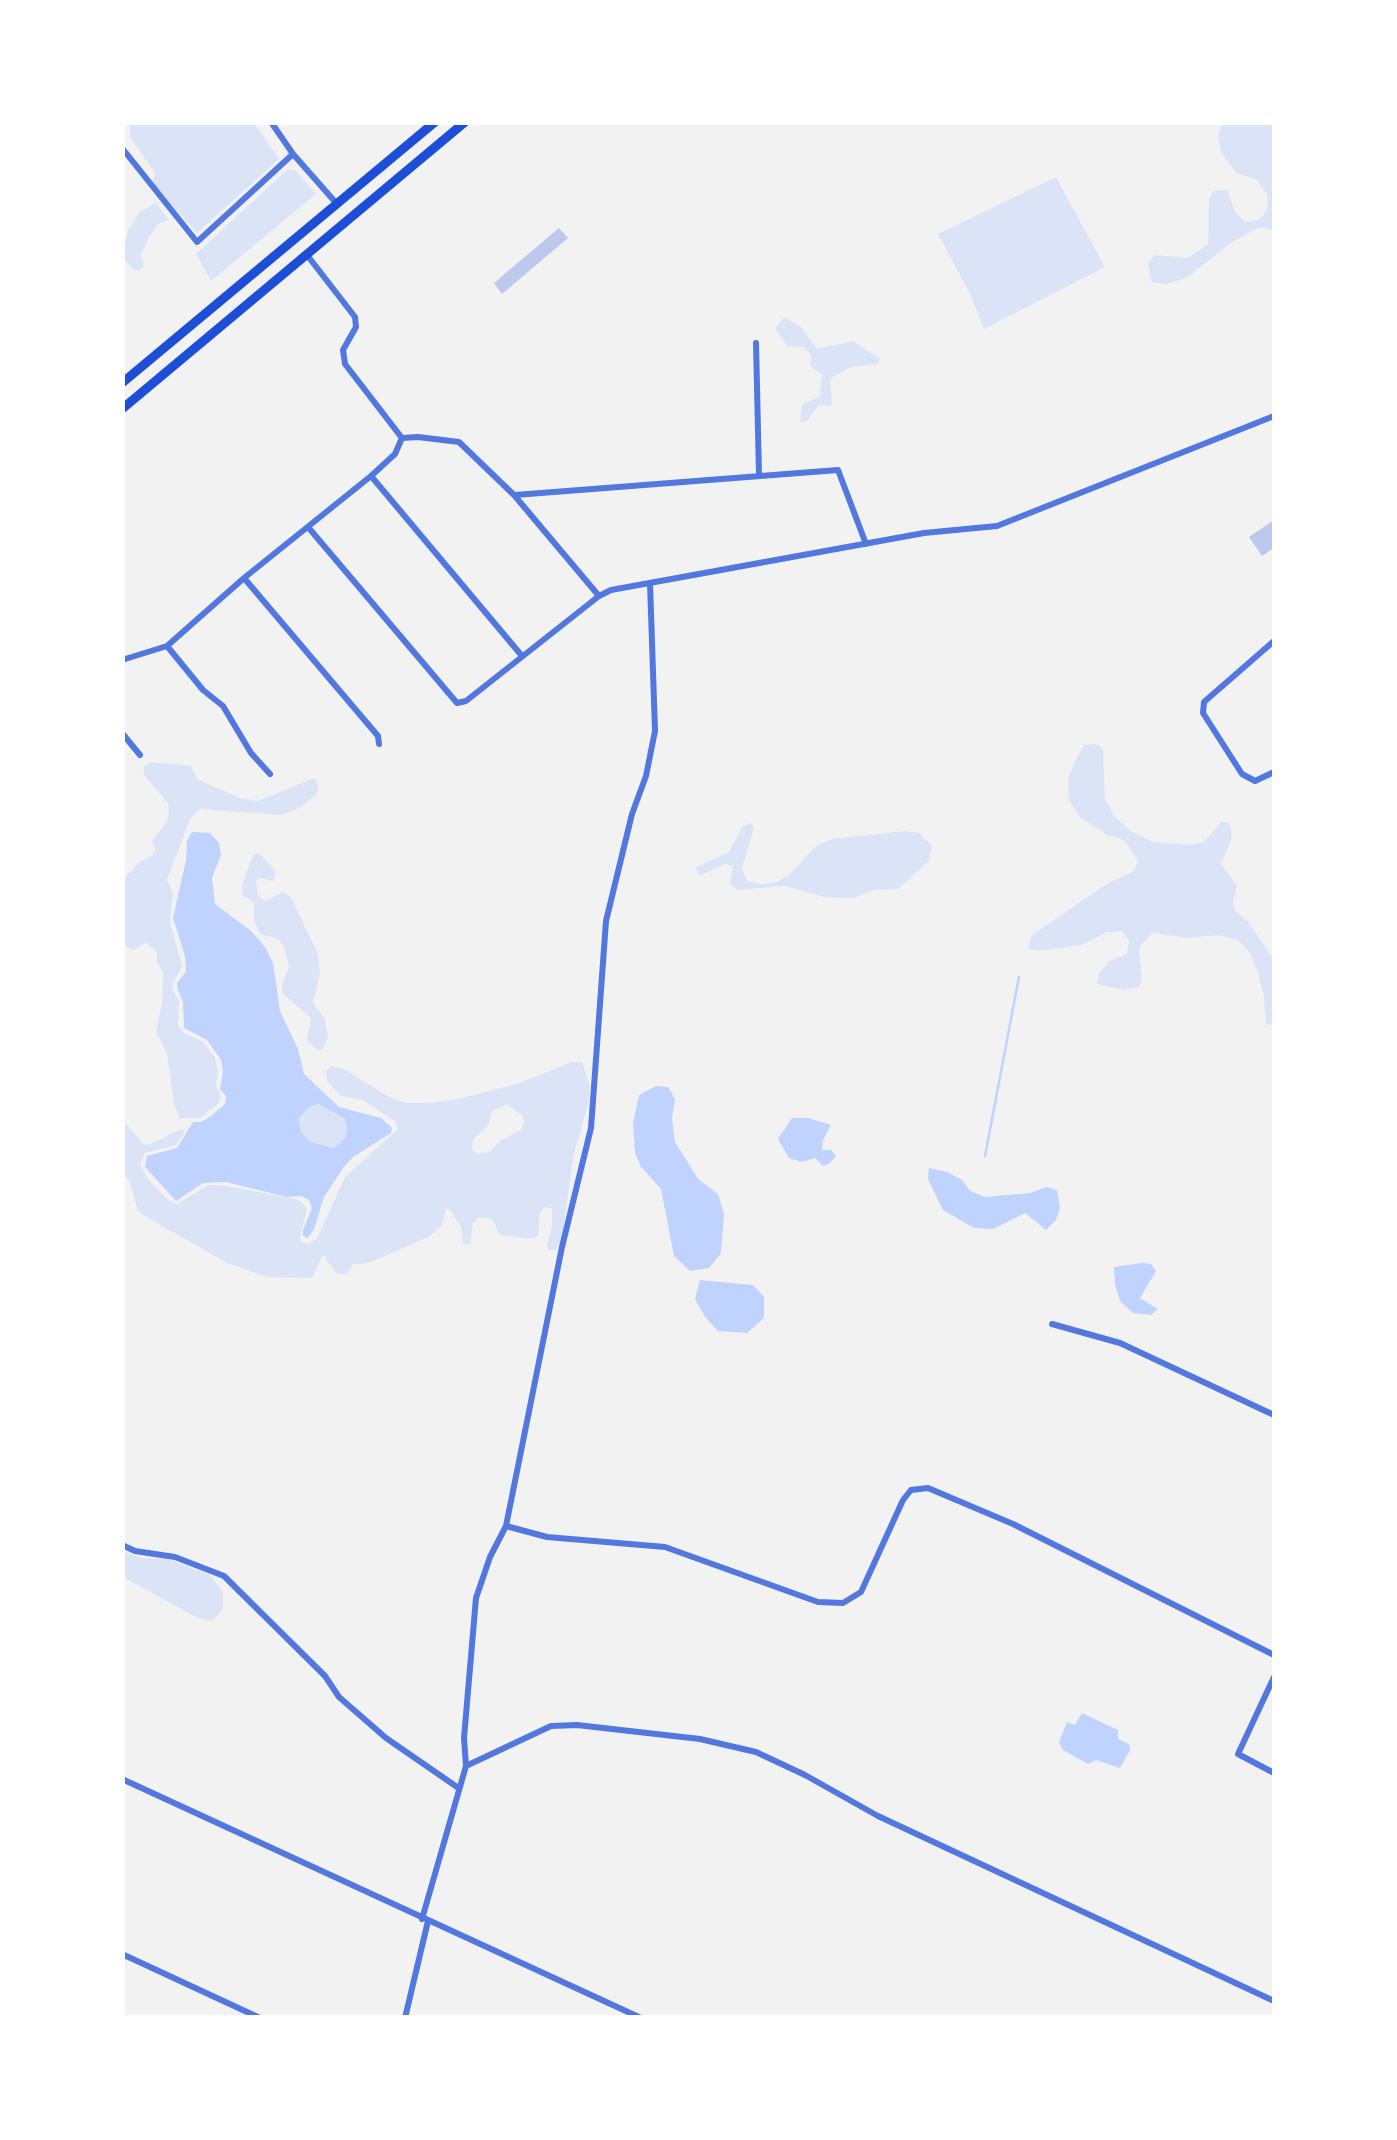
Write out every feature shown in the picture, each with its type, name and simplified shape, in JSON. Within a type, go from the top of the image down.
[{"type":"main road","points":[[122,383],[435,122]]},
{"type":"main road","points":[[122,409],[465,122]]},
{"type":"main road","points":[[202,316],[215,332]]},
{"type":"street","points":[[271,122],[337,204]]},
{"type":"street","points":[[412,142],[424,156]]},
{"type":"street","points":[[122,148],[197,242],[293,154]]},
{"type":"street","points":[[307,254],[356,317],[356,327],[343,350],[345,364],[402,438]]},
{"type":"street","points":[[756,344],[759,475]]},
{"type":"street","points":[[308,527],[457,703],[466,700],[599,596],[650,583],[924,533],[997,526],[1274,416]]},
{"type":"street","points":[[402,438],[418,436],[459,442],[514,495],[599,596]]},
{"type":"street","points":[[122,660],[167,646],[395,454],[402,438]]},
{"type":"street","points":[[514,495],[838,470],[866,544]]},
{"type":"street","points":[[370,476],[522,656]]},
{"type":"street","points":[[244,578],[378,736],[379,744]]},
{"type":"street","points":[[405,2018],[425,1920],[466,1766],[464,1738],[476,1598],[506,1526],[562,1247],[591,1128],[600,960],[606,921],[655,731],[650,583]]},
{"type":"street","points":[[1274,641],[1204,702],[1202,713],[1242,774],[1255,781],[1274,772]]},
{"type":"street","points":[[167,646],[202,690],[223,706],[251,753],[270,774]]},
{"type":"street","points":[[122,733],[140,755]]},
{"type":"street","points":[[1052,1324],[1120,1343],[1274,1415]]},
{"type":"street","points":[[506,1526],[547,1537],[665,1547],[818,1602],[844,1604],[862,1592],[903,1500],[911,1490],[928,1488],[1013,1524],[1274,1655]]},
{"type":"street","points":[[122,1545],[175,1557],[224,1576],[350,1707],[386,1738],[458,1787]]},
{"type":"street","points":[[1274,1677],[1238,1754],[1274,1773]]},
{"type":"street","points":[[466,1766],[551,1726],[564,1725],[700,1739],[756,1752],[894,1824],[1274,2001]]},
{"type":"street","points":[[122,1779],[641,2018]]},
{"type":"street","points":[[122,1954],[260,2018]]},
{"type":"shaded area","points":[[130,122],[254,123],[279,159],[197,233],[152,184],[155,173],[130,137]]},
{"type":"shaded area","points":[[1222,123],[1274,123],[1274,230],[1260,227],[1234,241],[1186,278],[1166,284],[1151,282],[1148,263],[1155,255],[1188,258],[1208,244],[1209,200],[1213,191],[1227,190],[1235,212],[1245,222],[1259,220],[1268,208],[1267,194],[1256,179],[1236,173],[1221,152],[1218,138]]},
{"type":"shaded area","points":[[288,169],[295,170],[316,194],[211,281],[196,254]]},
{"type":"shaded area","points":[[1056,177],[1105,267],[984,329],[938,234]]},
{"type":"shaded area","points":[[156,203],[169,220],[158,224],[151,234],[141,255],[144,264],[135,270],[124,259],[129,228],[141,211]]},
{"type":"shaded area","points":[[785,317],[802,328],[817,349],[853,341],[880,359],[877,364],[851,367],[830,379],[832,405],[818,406],[807,421],[800,422],[802,405],[820,396],[822,375],[810,366],[811,355],[804,347],[787,346],[775,328]]},
{"type":"shaded area","points":[[1084,745],[1103,748],[1105,799],[1114,816],[1131,831],[1153,842],[1190,845],[1204,842],[1221,822],[1230,823],[1232,838],[1221,864],[1237,886],[1235,910],[1274,960],[1272,1025],[1266,1024],[1264,996],[1250,953],[1238,940],[1219,935],[1186,938],[1152,933],[1139,948],[1139,987],[1123,990],[1097,984],[1099,973],[1110,961],[1127,954],[1129,940],[1121,931],[1107,932],[1081,945],[1028,949],[1032,935],[1108,883],[1133,872],[1138,861],[1124,840],[1107,835],[1081,818],[1069,801],[1068,778],[1077,757]]},
{"type":"shaded area","points":[[151,762],[191,766],[197,779],[240,798],[258,801],[314,778],[319,787],[316,795],[298,809],[279,815],[200,809],[190,819],[167,880],[173,893],[170,922],[182,966],[171,987],[179,1001],[178,1026],[202,1041],[215,1057],[218,1072],[218,1104],[200,1118],[180,1118],[174,1105],[167,1053],[156,1032],[163,973],[157,952],[146,943],[133,950],[123,945],[123,879],[152,855],[152,841],[169,814],[168,803],[143,774]]},
{"type":"shaded area","points":[[751,823],[754,828],[742,868],[747,881],[759,884],[775,883],[789,875],[815,847],[832,839],[905,831],[919,833],[932,846],[929,861],[898,889],[874,890],[853,898],[824,897],[786,886],[737,890],[730,884],[733,866],[724,864],[699,876],[696,867],[729,852],[742,827]]},
{"type":"shaded area","points":[[259,853],[276,872],[273,881],[256,881],[258,896],[266,901],[282,892],[291,897],[318,954],[320,974],[313,1003],[325,1019],[328,1037],[322,1050],[307,1040],[311,1018],[282,993],[289,966],[284,947],[278,939],[260,934],[254,921],[254,903],[242,895],[250,863],[254,854]]},
{"type":"shaded area","points":[[572,1062],[582,1062],[590,1086],[557,1249],[549,1250],[547,1246],[552,1208],[544,1207],[540,1212],[538,1236],[532,1239],[500,1235],[492,1219],[479,1217],[473,1223],[470,1244],[463,1244],[461,1227],[446,1209],[442,1226],[428,1237],[369,1263],[354,1264],[346,1275],[336,1273],[323,1255],[312,1278],[267,1277],[227,1263],[138,1211],[123,1172],[122,1119],[143,1144],[149,1145],[181,1129],[185,1131],[176,1145],[145,1153],[140,1164],[167,1199],[177,1204],[208,1185],[295,1199],[307,1210],[300,1236],[301,1242],[308,1243],[316,1240],[345,1177],[398,1129],[395,1121],[362,1100],[341,1096],[327,1081],[326,1071],[331,1066],[407,1103],[454,1100],[517,1084]],"holes":[[[507,1104],[525,1122],[521,1130],[501,1140],[490,1152],[476,1154],[472,1149],[473,1140],[488,1125],[492,1111]]]},
{"type":"shaded area","points":[[318,1104],[344,1118],[345,1138],[334,1148],[311,1142],[301,1132],[299,1118]]},
{"type":"shaded area","points":[[122,1551],[142,1558],[168,1559],[210,1575],[223,1592],[223,1609],[212,1621],[198,1618],[123,1577]]},
{"type":"water","points":[[192,832],[210,833],[219,843],[221,855],[212,878],[215,904],[251,931],[265,947],[273,963],[280,1011],[298,1049],[304,1074],[339,1107],[381,1118],[392,1128],[391,1133],[343,1168],[324,1197],[308,1238],[303,1236],[303,1230],[312,1208],[309,1200],[301,1196],[287,1197],[226,1182],[203,1183],[176,1201],[145,1167],[147,1156],[177,1148],[193,1122],[201,1122],[225,1104],[226,1096],[220,1089],[221,1060],[207,1040],[184,1028],[183,1002],[178,990],[177,983],[186,972],[185,956],[173,918]],"holes":[[[318,1104],[344,1118],[345,1138],[334,1148],[311,1142],[301,1132],[299,1118]]]},
{"type":"water","points":[[656,1086],[668,1087],[675,1099],[675,1142],[698,1179],[718,1194],[724,1214],[721,1253],[709,1268],[690,1271],[674,1256],[661,1189],[641,1167],[635,1153],[633,1123],[639,1095]]},
{"type":"water","points":[[792,1118],[831,1125],[822,1150],[831,1150],[836,1156],[829,1164],[823,1166],[815,1158],[802,1162],[789,1158],[778,1139]]},
{"type":"water","points":[[929,1168],[947,1172],[962,1180],[970,1191],[985,1197],[1030,1193],[1046,1187],[1057,1190],[1060,1208],[1056,1220],[1046,1230],[1025,1213],[993,1229],[974,1228],[943,1210],[928,1179]]},
{"type":"water","points":[[1151,1264],[1156,1271],[1140,1298],[1158,1309],[1151,1315],[1133,1313],[1120,1301],[1115,1284],[1114,1267]]},
{"type":"water","points":[[700,1280],[753,1285],[764,1297],[764,1318],[747,1333],[718,1331],[695,1299]]},
{"type":"water","points":[[1082,1713],[1118,1730],[1118,1739],[1129,1744],[1130,1750],[1120,1768],[1096,1760],[1088,1764],[1063,1750],[1059,1742],[1067,1722],[1075,1725]]},
{"type":"building","points":[[559,228],[568,238],[502,294],[494,283]]},
{"type":"building","points":[[1274,520],[1274,548],[1262,556],[1249,537]]},
{"type":"waterway","points":[[985,1156],[1019,977]]}]
